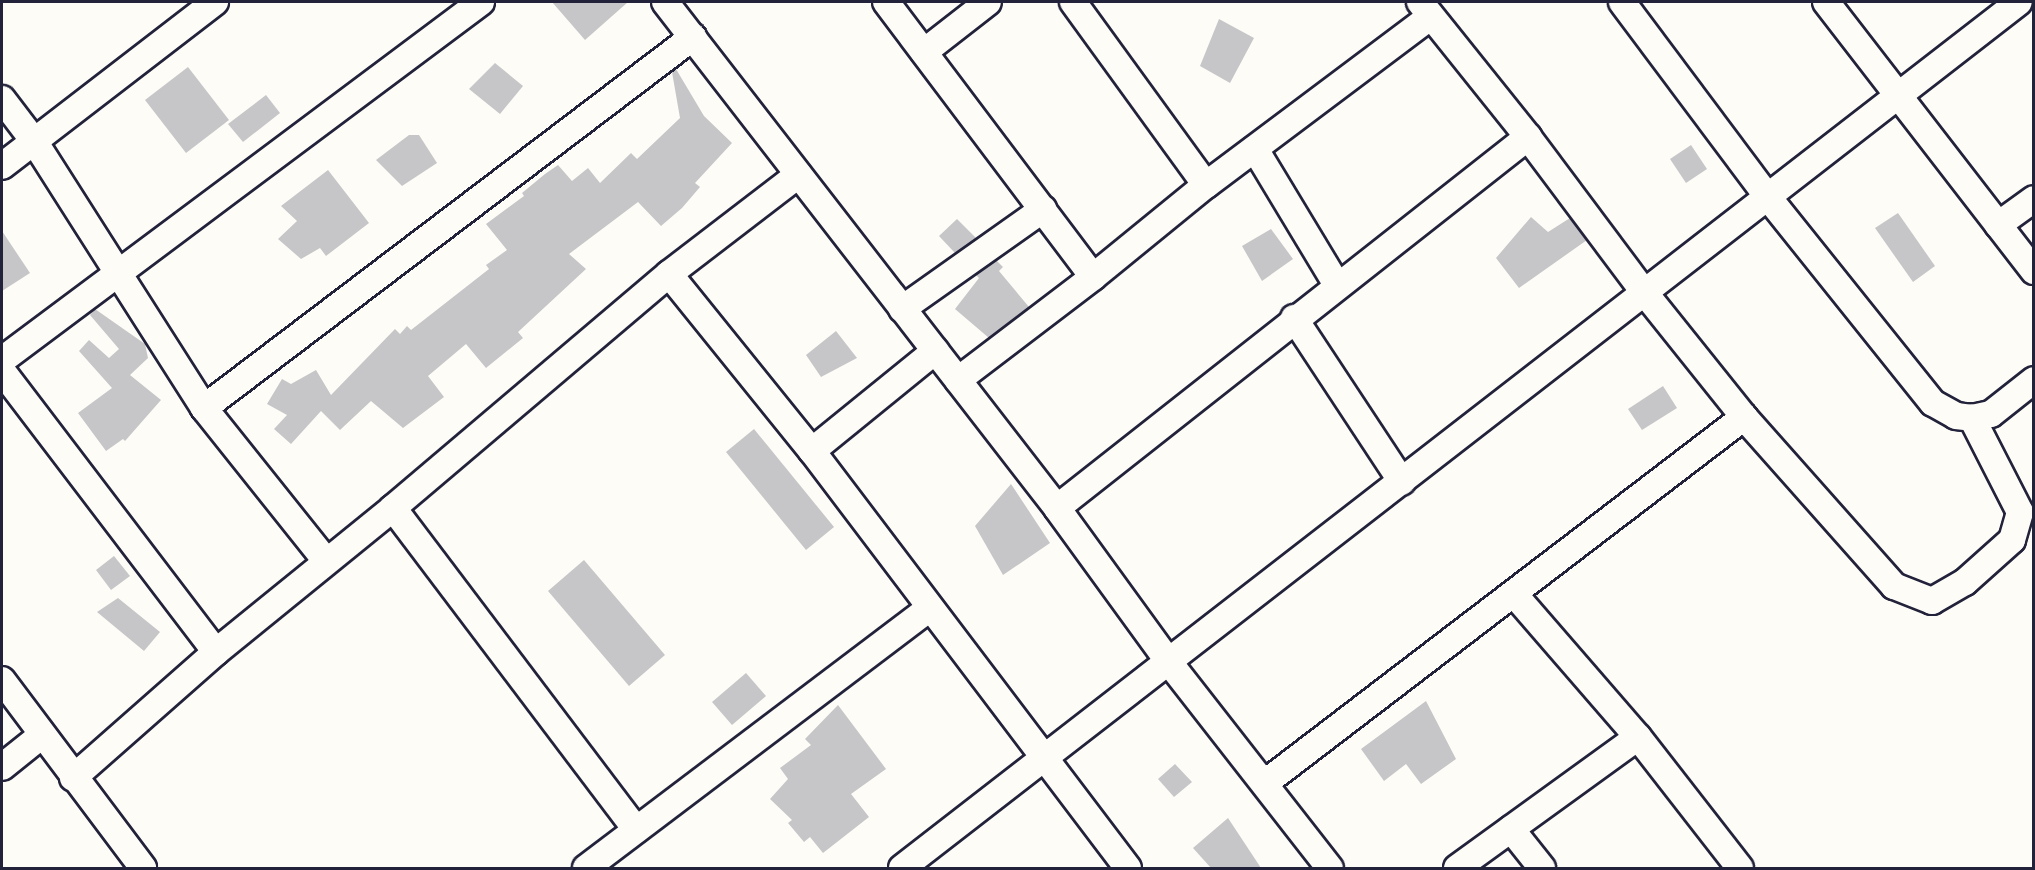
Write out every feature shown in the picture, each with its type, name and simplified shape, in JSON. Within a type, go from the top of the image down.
[{"type":"street","points":[[2,166],[215,2]]},
{"type":"street","points":[[2,360],[118,271],[481,2]]},
{"type":"street","points":[[665,2],[1057,508],[1168,661],[1330,868]]},
{"type":"street","points":[[886,2],[1094,277]]},
{"type":"street","points":[[924,52],[988,2]]},
{"type":"street","points":[[1073,2],[1206,185]]},
{"type":"street","points":[[1622,2],[1767,196],[1934,403],[1956,416],[1972,418],[1991,414],[2034,380]]},
{"type":"street","points":[[1826,2],[2034,271]]},
{"type":"street","points":[[902,868],[929,861],[1044,758],[2019,2]]},
{"type":"street","points":[[958,380],[1094,277],[1206,185],[1255,149],[1425,9],[1528,137],[1644,292],[1744,417],[1894,586],[1932,601],[1965,582],[2012,540],[2020,512],[1972,418]]},
{"type":"street","points":[[204,408],[693,37]]},
{"type":"street","points":[[2,99],[33,141],[118,271],[204,408],[326,561]]},
{"type":"street","points":[[1057,508],[1294,318],[1528,137]]},
{"type":"street","points":[[1255,149],[1337,285]]},
{"type":"street","points":[[73,778],[216,652],[393,508],[669,274],[798,175]]},
{"type":"street","points":[[1998,225],[2034,199]]},
{"type":"street","points":[[902,309],[1042,209]]},
{"type":"street","points":[[669,274],[812,451],[1128,868]]},
{"type":"street","points":[[1294,318],[1402,482]]},
{"type":"street","points":[[812,451],[935,351]]},
{"type":"street","points":[[2,371],[216,652]]},
{"type":"street","points":[[1265,783],[1744,417]]},
{"type":"street","points":[[393,508],[636,830]]},
{"type":"street","points":[[1514,594],[1638,737],[1740,868]]},
{"type":"street","points":[[586,868],[930,608]]},
{"type":"street","points":[[2,680],[73,778],[143,868]]},
{"type":"street","points":[[2,767],[42,735]]},
{"type":"street","points":[[1457,868],[1638,737]]},
{"type":"street","points":[[1511,829],[1542,868]]},
{"type":"building","points":[[552,2],[628,2],[585,40]]},
{"type":"building","points":[[1219,19],[1254,38],[1230,83],[1200,66]]},
{"type":"building","points":[[495,63],[523,86],[500,114],[469,89]]},
{"type":"building","points":[[188,67],[229,120],[186,153],[145,100]]},
{"type":"building","points":[[676,69],[704,116],[732,143],[695,183],[700,187],[682,208],[661,226],[638,202],[569,254],[586,269],[518,332],[523,338],[486,368],[466,344],[428,376],[444,397],[403,428],[371,401],[340,430],[321,411],[291,444],[274,429],[287,415],[267,404],[282,379],[291,384],[316,370],[331,395],[395,329],[400,334],[407,326],[411,330],[489,269],[486,265],[507,250],[486,224],[524,196],[522,193],[545,174],[558,165],[572,181],[588,168],[600,183],[631,153],[637,159],[680,118],[672,72]]},
{"type":"building","points":[[266,95],[280,113],[243,142],[228,124]]},
{"type":"building","points":[[409,135],[419,135],[437,163],[402,186],[376,160]]},
{"type":"building","points":[[1691,145],[1707,169],[1686,183],[1670,159]]},
{"type":"building","points":[[328,170],[369,223],[326,256],[320,248],[301,259],[278,239],[297,221],[281,206]]},
{"type":"building","points":[[1898,213],[1935,266],[1913,282],[1875,228]]},
{"type":"building","points":[[1531,217],[1548,232],[1570,218],[1587,240],[1519,288],[1496,258]]},
{"type":"building","points":[[957,219],[976,238],[955,253],[939,236]]},
{"type":"building","points":[[1271,229],[1293,259],[1262,281],[1242,246]]},
{"type":"building","points":[[2,231],[30,273],[2,291]]},
{"type":"building","points":[[996,260],[1003,267],[999,271],[1029,307],[989,338],[955,309],[979,278],[976,275]]},
{"type":"building","points":[[95,309],[145,344],[148,358],[130,375],[161,400],[125,441],[123,439],[106,451],[78,413],[112,388],[79,351],[89,340],[109,358],[119,349],[90,315]]},
{"type":"building","points":[[836,331],[857,358],[821,377],[806,355]]},
{"type":"building","points":[[1663,386],[1677,408],[1642,430],[1628,409]]},
{"type":"building","points":[[754,429],[834,527],[806,550],[726,452]]},
{"type":"building","points":[[1011,484],[1050,543],[1003,575],[975,526]]},
{"type":"building","points":[[114,556],[130,576],[111,590],[96,570]]},
{"type":"building","points":[[584,560],[665,655],[629,686],[548,591]]},
{"type":"building","points":[[118,598],[160,632],[144,651],[97,612]]},
{"type":"building","points":[[746,673],[766,696],[732,725],[712,702]]},
{"type":"building","points":[[1426,701],[1456,759],[1421,784],[1406,764],[1384,781],[1361,749]]},
{"type":"building","points":[[838,705],[886,769],[851,794],[869,817],[823,853],[810,837],[804,842],[788,823],[792,820],[770,799],[788,779],[780,768],[811,745],[805,739]]},
{"type":"building","points":[[1175,764],[1192,782],[1174,797],[1158,779]]},
{"type":"building","points":[[1228,818],[1261,868],[1211,868],[1193,848]]}]
